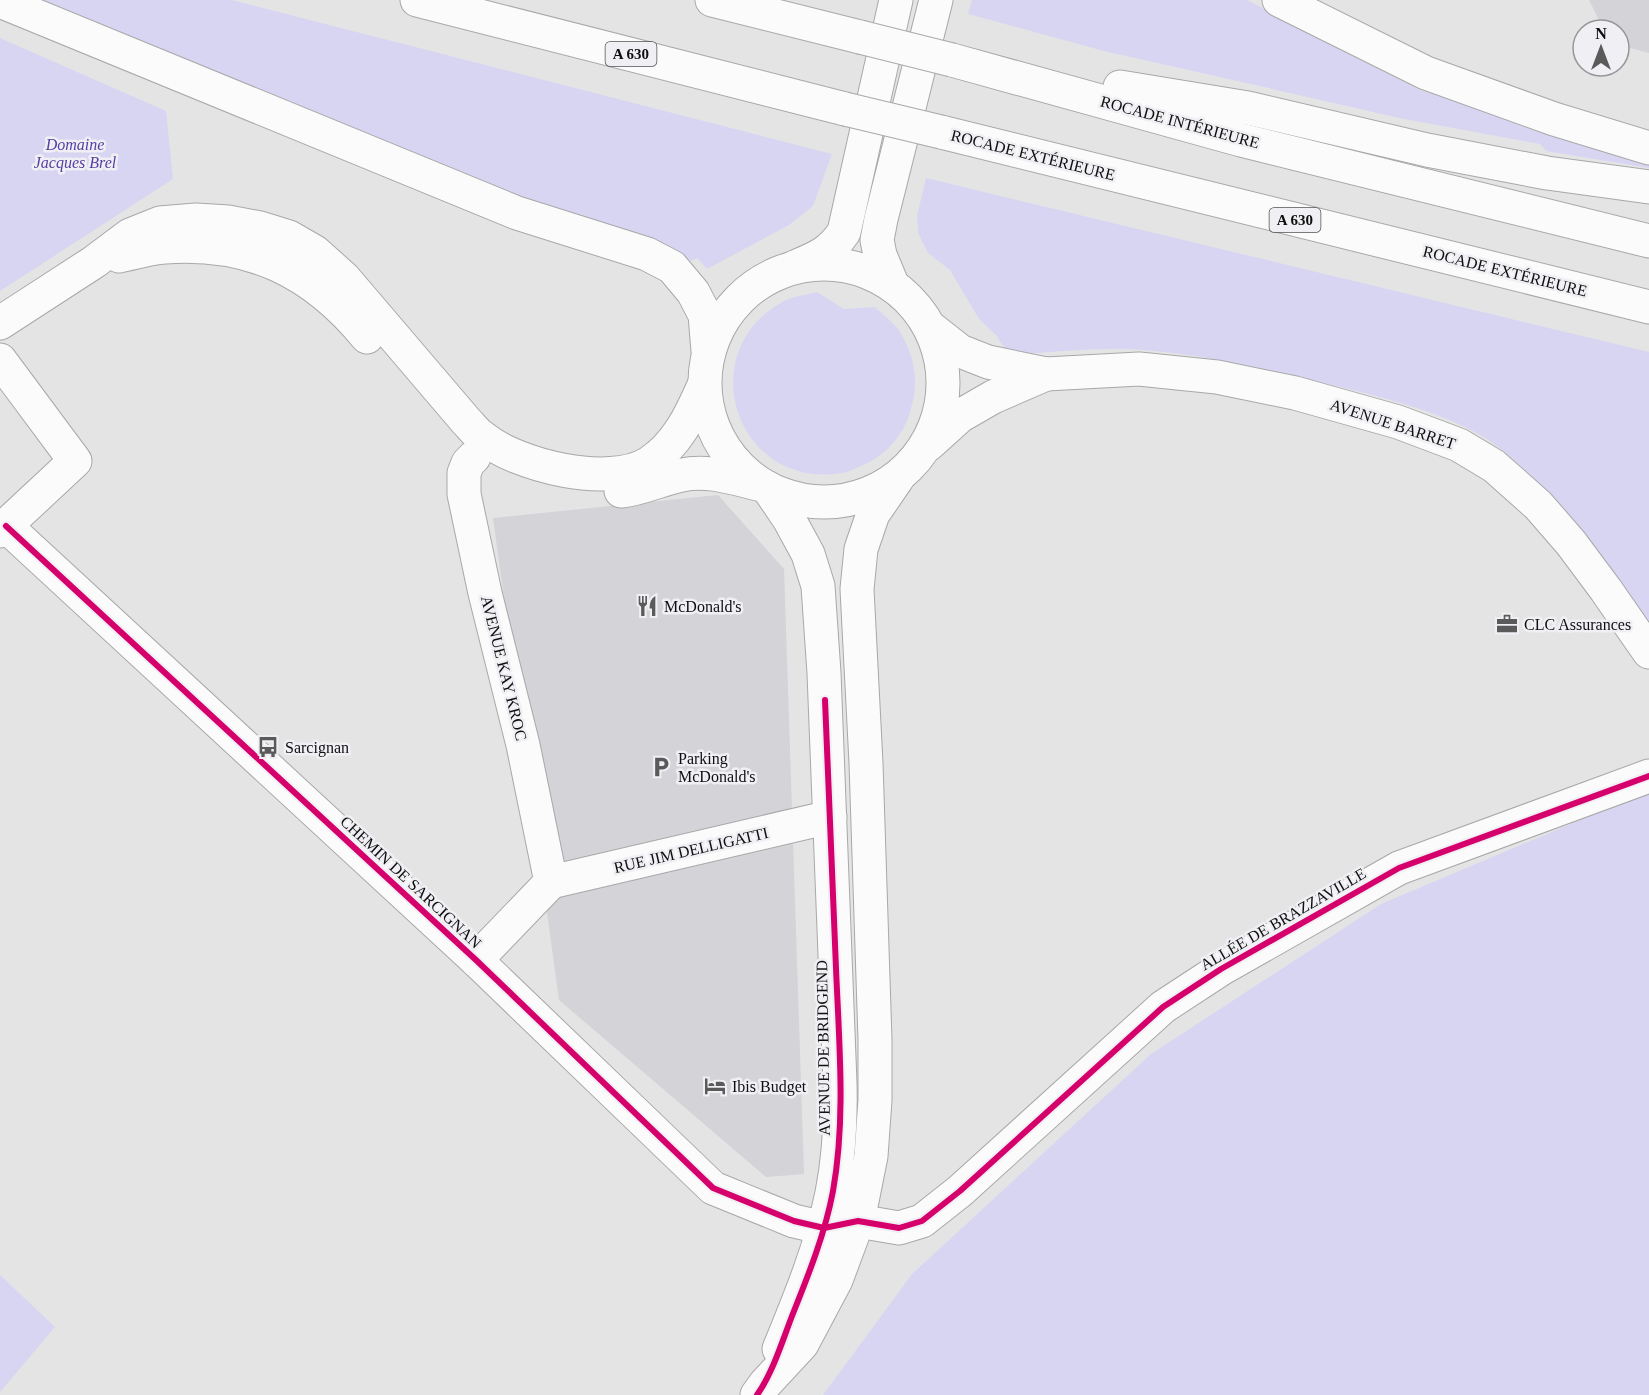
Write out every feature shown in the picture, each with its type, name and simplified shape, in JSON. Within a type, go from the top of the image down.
[{"type":"main road","name":"ROCADE EXTÉRIEURE","points":[[417,0],[845,109],[1649,307]]},
{"type":"main road","name":"ROCADE INTÉRIEURE","points":[[712,0],[952,60],[1241,140],[1649,241]]},
{"type":"main road","points":[[708,351],[721,322],[740,297],[765,279],[818,257],[835,245],[844,232],[896,0]]},
{"type":"main road","points":[[892,284],[880,255],[877,240],[936,0]]},
{"type":"main road","points":[[1279,0],[1426,73],[1554,119],[1649,148]]},
{"type":"main road","points":[[0,1],[517,213],[648,254],[672,267],[693,292],[705,315],[708,351],[704,385],[689,420],[670,446],[648,464],[623,473],[596,474],[570,472],[533,463],[483,438],[344,278],[315,252],[289,237],[260,228],[228,222],[196,220],[160,223],[130,235],[94,262],[0,323]]},
{"type":"main road","points":[[952,60],[1248,108],[1427,150],[1547,173],[1649,187]]},
{"type":"main road","points":[[94,262],[162,247],[197,246],[253,255],[280,264],[328,296],[355,322],[449,435],[474,457],[497,470],[527,482],[568,491],[596,494],[627,490],[683,474],[703,473],[721,475],[765,487],[795,499],[830,503],[865,496],[897,479],[926,447],[942,409],[944,368],[932,329],[914,304],[892,284],[861,269],[828,263],[795,267]]},
{"type":"main road","name":"AVENUE BARRET","points":[[932,329],[960,351],[988,362],[1046,374],[1139,369],[1217,377],[1296,393],[1398,422],[1460,445],[1494,466],[1538,505],[1571,543],[1649,652]]},
{"type":"main road","name":"CHEMIN DE SARCIGNAN","points":[[0,360],[75,461],[3,529],[476,960],[713,1188],[794,1221],[824,1228]]},
{"type":"main road","name":"AVENUE BARRET","points":[[926,447],[960,416],[993,397],[1046,374]]},
{"type":"main road","points":[[704,385],[712,424],[732,459],[765,487]]},
{"type":"main road","name":"AVENUE KAY KROC","points":[[474,457],[464,473],[464,494],[485,593],[523,745],[551,882]]},
{"type":"main road","name":"AVENUE DE BRIDGEND","points":[[761,1390],[802,1344],[836,1280],[858,1221],[871,1156],[875,1101],[875,1040],[866,763],[857,589],[861,549],[873,514],[897,479]]},
{"type":"main road","name":"AVENUE DE BRIDGEND","points":[[761,1390],[810,1270],[824,1228],[832,1192],[841,1119],[824,673],[818,586],[808,554],[789,519],[765,487]]},
{"type":"main road","name":"ALLÉE DE BRAZZAVILLE","points":[[858,1221],[899,1228],[922,1221],[960,1191],[1163,1007],[1221,969],[1399,868],[1649,777]]},
{"type":"main road","name":"RUE JIM DELLIGATTI","points":[[551,882],[830,817]]},
{"type":"main road","points":[[476,960],[551,882]]},
{"type":"main road","points":[[824,1228],[858,1221]]},
{"type":"shaded area","points":[[1589,0],[1649,0],[1649,53],[1631,48],[1631,18],[1598,18]]},
{"type":"shaded area","points":[[718,495],[784,569],[804,1174],[766,1177],[559,1000],[493,518]]},
{"type":"green space","points":[[24,0],[232,0],[832,154],[813,206],[789,225],[707,269],[697,258],[691,261],[674,248],[509,198]]},
{"type":"green space","points":[[972,0],[1247,0],[1422,91],[1500,111],[1649,157],[1649,168],[1546,151],[1540,144],[1399,118],[1104,51],[968,14]]},
{"type":"green space","name":"Domaine Jacques Brel","points":[[0,38],[166,111],[173,179],[0,291]]},
{"type":"green space","points":[[926,178],[1649,352],[1649,625],[1593,545],[1545,490],[1494,444],[1450,420],[1345,388],[1202,357],[1118,349],[1009,355],[996,335],[979,319],[950,270],[928,253],[918,233],[917,216]]},
{"type":"green space","points":[[817,292],[844,309],[875,307],[893,323],[902,335],[914,370],[913,400],[909,417],[900,434],[879,456],[842,473],[805,473],[775,461],[752,439],[738,412],[733,381],[739,351],[756,323],[786,300]]},
{"type":"green space","points":[[1649,791],[1649,1395],[823,1395],[912,1274],[1151,1054],[1381,904]]},
{"type":"green space","points":[[0,1275],[55,1327],[0,1392]]},
{"type":"cycle path","points":[[6,526],[476,960],[713,1188],[794,1221],[824,1228],[858,1221],[899,1228],[922,1221],[960,1191],[1163,1007],[1221,969],[1399,868],[1649,776]]},
{"type":"cycle path","points":[[757,1395],[777,1357],[816,1255],[830,1207],[837,1164],[840,1052],[825,700]]},
{"type":"place","name":"McDonald's","points":[[647,606]]},
{"type":"place","name":"CLC Assurances","points":[[1507,624]]},
{"type":"place","name":"Sarcignan","points":[[268,747]]},
{"type":"place","name":"Parking McDonald's","points":[[661,767]]},
{"type":"place","name":"Ibis Budget","points":[[715,1086]]}]
